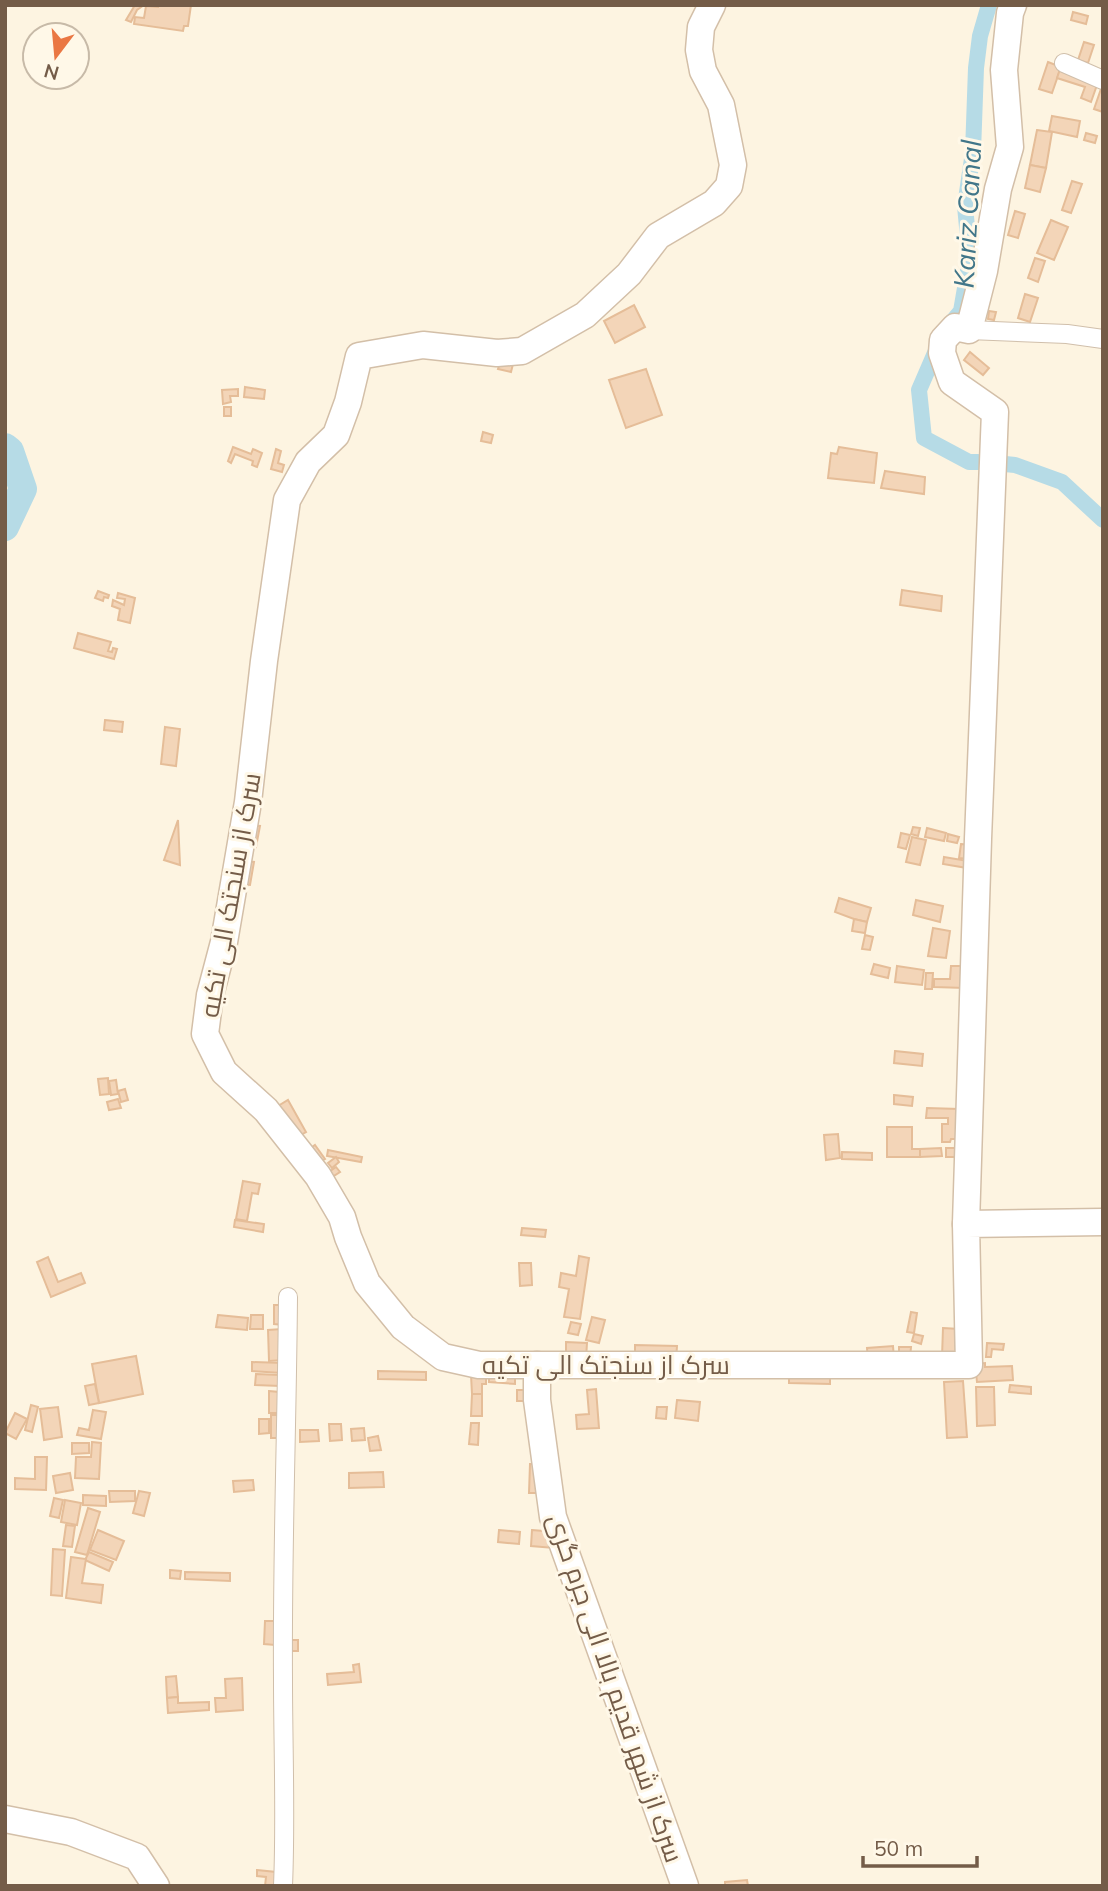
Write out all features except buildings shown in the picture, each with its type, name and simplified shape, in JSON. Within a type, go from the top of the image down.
[{"type":"street","name":"سرک از سنجتک الی تکیه","points":[[712,5],[701,27],[699,50],[702,71],[722,105],[733,165],[729,186],[714,202],[658,236],[629,274],[585,314],[522,351],[497,353],[424,345],[359,356],[348,402],[336,435],[308,462],[287,500],[264,660],[248,802],[224,942],[210,995],[205,1034],[224,1072],[266,1110],[318,1176],[342,1217],[367,1283],[403,1327],[443,1357],[479,1365],[969,1365],[966,1224]]},
{"type":"street","points":[[969,330],[984,271],[998,189],[1010,147],[1004,70],[1013,5]]},
{"type":"street","points":[[1064,63],[1103,80]]},
{"type":"street","points":[[1103,339],[955,327],[943,340],[942,354],[953,382],[995,411],[966,1224],[1103,1222]]},
{"type":"street","points":[[283,1886],[286,1827],[283,1590],[288,1297]]},
{"type":"street","name":"سرک از شهر قدیم بالا الی جرم گری","points":[[537,1365],[537,1400],[554,1517],[685,1886]]},
{"type":"street","points":[[5,1819],[71,1832],[137,1857],[156,1886]]},
{"type":"waterway","name":"Kariz Canal","points":[[978,462],[969,462],[924,438],[919,390],[935,353],[951,323],[961,311],[970,259],[965,206],[973,152],[976,68],[980,36],[989,5]]},
{"type":"waterway","points":[[5,447],[10,451],[23,489],[5,527]]},
{"type":"waterway","name":"Kariz Canal","points":[[1005,464],[1062,482],[1103,520]]}]
